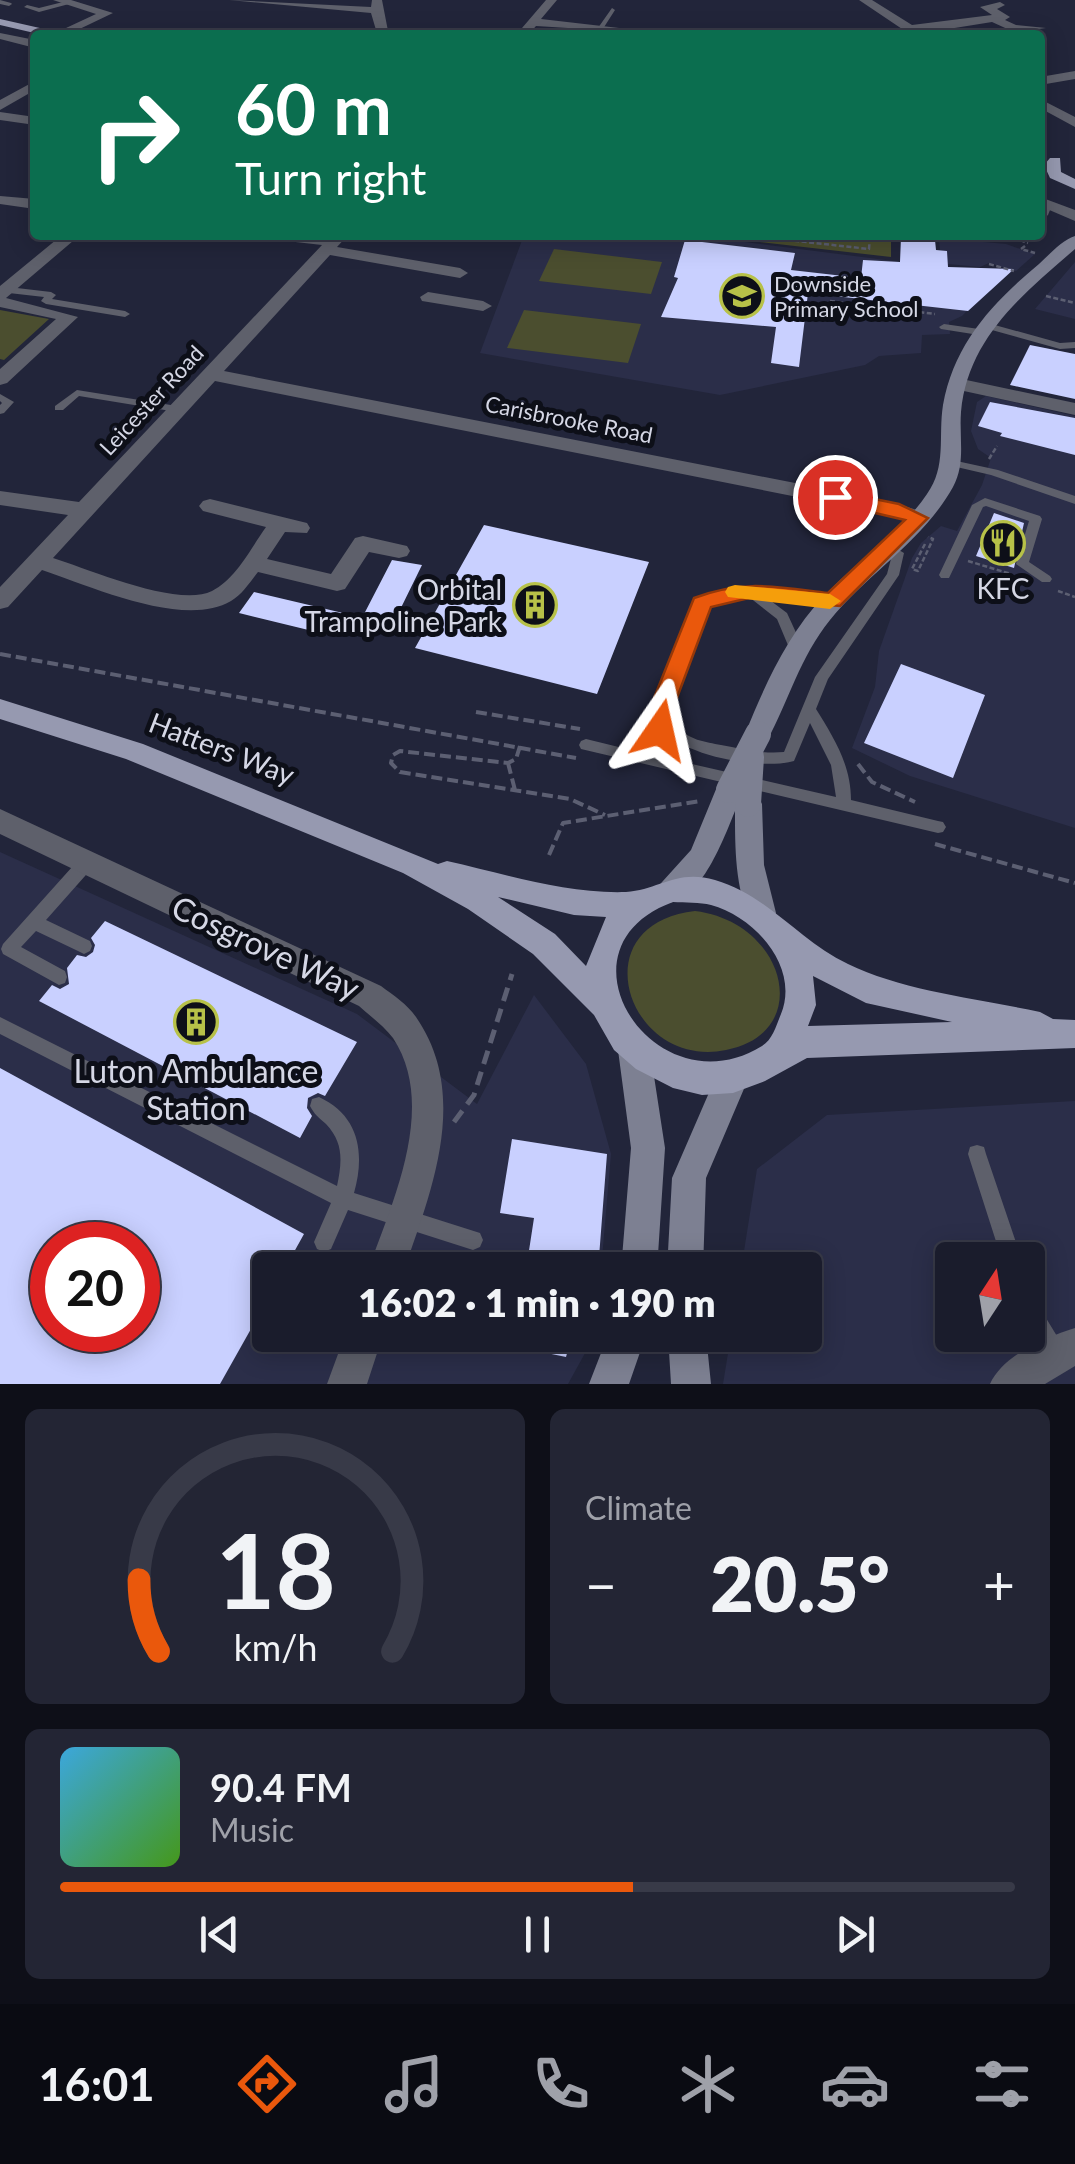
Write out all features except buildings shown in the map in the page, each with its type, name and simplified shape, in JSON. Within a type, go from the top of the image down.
[{"type":"main road","points":[[0,29],[30,32]]},
{"type":"main road","points":[[1055,160],[1051,170],[1074,185]]},
{"type":"main road","points":[[1045,179],[1074,185]]},
{"type":"main road","name":"Hatters Way","points":[[0,709],[134,751],[414,864],[574,902],[636,905]]},
{"type":"main road","name":"Hatters Way","points":[[414,864],[544,944],[604,1004]]},
{"type":"main road","points":[[784,937],[799,970],[802,1005],[796,1028],[783,1048],[752,1071],[707,1079],[680,1074],[634,1050],[616,1028],[604,1004],[598,975],[603,947],[616,924],[636,905],[668,892],[716,893],[760,913],[784,937],[832,972],[866,988],[1073,1034]]},
{"type":"main road","points":[[783,1048],[808,1042],[1073,1034]]},
{"type":"street","points":[[236,0],[375,5],[382,30]]},
{"type":"street","points":[[526,30],[552,0]]},
{"type":"street","points":[[864,0],[911,30]]},
{"type":"street","points":[[63,2],[107,13],[69,30]]},
{"type":"street","points":[[922,30],[998,12],[1014,28],[1040,28]]},
{"type":"street","points":[[533,22],[585,30]]},
{"type":"street","points":[[0,29],[30,39]]},
{"type":"street","points":[[1045,80],[1075,75]]},
{"type":"street","points":[[0,106],[30,88]]},
{"type":"street","points":[[1045,105],[1075,123]]},
{"type":"street","points":[[0,116],[30,119]]},
{"type":"street","points":[[0,200],[30,203]]},
{"type":"street","points":[[1045,207],[1075,216]]},
{"type":"street","points":[[2,294],[66,240]]},
{"type":"street","points":[[668,892],[702,858],[780,678],[797,650],[832,601],[886,547],[920,528],[952,463],[952,412],[957,384],[965,357],[981,328],[1075,241]]},
{"type":"street","points":[[333,242],[464,266],[447,300]]},
{"type":"street","name":"Leicester Road","points":[[0,600],[333,242]]},
{"type":"street","points":[[0,378],[69,317],[2,294]]},
{"type":"street","points":[[428,297],[483,306]]},
{"type":"street","name":"Carisbrooke Road","points":[[210,374],[892,508],[920,528]]},
{"type":"street","points":[[957,384],[1075,409]]},
{"type":"street","points":[[0,498],[84,510]]},
{"type":"street","points":[[35,560],[108,586],[192,603],[223,595],[289,526],[210,506]]},
{"type":"street","points":[[250,563],[338,583],[363,543],[400,551]]},
{"type":"street","points":[[728,798],[750,864],[760,913]]},
{"type":"street","name":"Cosgrove Way","points":[[0,821],[370,996],[405,1028],[428,1082],[428,1132],[392,1252]]},
{"type":"street","points":[[634,1050],[648,1148],[640,1252]]},
{"type":"street","points":[[686,1252],[689,1178],[733,1076]]},
{"type":"street","points":[[1010,1384],[1066,1350]]},
{"type":"street","points":[[348,1384],[358,1352]]},
{"type":"street","points":[[609,1384],[621,1352]]},
{"type":"street","points":[[688,1352],[691,1384]]},
{"type":"lane","points":[[0,2],[9,4]]},
{"type":"lane","points":[[27,7],[40,10],[63,2]]},
{"type":"lane","points":[[599,30],[612,10]]},
{"type":"lane","points":[[2,294],[51,296],[46,301],[125,314]]},
{"type":"lane","points":[[944,326],[981,328],[1060,346],[1075,345]]},
{"type":"lane","points":[[59,408],[77,393],[177,410]]},
{"type":"lane","points":[[0,398],[9,402],[0,411]]},
{"type":"lane","points":[[952,463],[994,472],[1075,500]]},
{"type":"lane","points":[[944,575],[978,505],[995,503],[1036,520],[1022,564],[1044,582]]},
{"type":"lane","points":[[832,601],[749,591],[727,593],[702,603],[663,703],[668,724],[682,740],[774,761],[789,757],[822,677],[893,575],[898,553],[886,547]]},
{"type":"lane","points":[[749,591],[782,616],[797,650]]},
{"type":"lane","points":[[809,710],[836,754],[845,785],[843,802]]},
{"type":"lane","points":[[640,756],[648,739],[668,724]]},
{"type":"lane","points":[[588,738],[640,756],[938,827]]},
{"type":"lane","points":[[58,977],[10,949],[86,862]]},
{"type":"lane","points":[[34,922],[84,946]]},
{"type":"lane","points":[[0,1025],[343,1199],[473,1240]]},
{"type":"lane","points":[[319,1106],[344,1126],[350,1146],[350,1174],[324,1242]]},
{"type":"lane","points":[[978,1154],[1006,1242]]},
{"type":"lane","points":[[1045,1326],[1066,1350]]},
{"type":"path","points":[[787,240],[869,249],[870,240]]},
{"type":"path","points":[[1020,240],[1028,243]]},
{"type":"path","points":[[989,264],[1033,276]]},
{"type":"path","points":[[1046,296],[1075,303]]},
{"type":"path","points":[[830,301],[936,314]]},
{"type":"path","points":[[993,453],[997,446]]},
{"type":"path","points":[[920,528],[927,540],[912,569],[918,572],[933,539]]},
{"type":"path","points":[[930,548],[1010,574]]},
{"type":"path","points":[[1044,582],[1075,596]]},
{"type":"path","points":[[0,654],[584,759],[588,738],[476,712]]},
{"type":"path","points":[[520,746],[516,759],[508,763],[400,751],[393,755],[391,763],[400,772],[570,800],[605,816]]},
{"type":"path","points":[[508,763],[515,790]]},
{"type":"path","points":[[549,855],[563,823],[670,811],[728,798]]},
{"type":"path","points":[[938,827],[935,846],[1075,883]]},
{"type":"path","points":[[474,1095],[512,974]]},
{"type":"shaded area","name":"Downside Primary School","points":[[522,240],[730,240],[1002,275],[962,316],[949,322],[950,334],[922,335],[921,353],[879,356],[865,365],[720,395],[480,353]]},
{"type":"shaded area","points":[[939,240],[961,240],[1006,244],[1035,254],[1016,271],[989,263],[980,267],[948,264],[947,252],[940,250]]},
{"type":"shaded area","points":[[1075,262],[1075,319],[1035,309]]},
{"type":"shaded area","points":[[986,396],[1075,416],[1075,828],[910,776],[852,748],[875,687],[879,651],[912,558],[921,543],[941,526],[957,531],[982,485],[991,458],[978,449],[971,431],[977,402]]},
{"type":"shaded area","points":[[0,852],[357,1014],[477,1104],[534,995],[586,1064],[611,1154],[603,1252],[252,1252],[252,1352],[586,1352],[568,1384],[0,1384]]},
{"type":"shaded area","points":[[1075,1101],[1075,1384],[723,1384],[728,1352],[822,1352],[822,1252],[744,1252],[757,1169],[827,1115]]},
{"type":"green space","points":[[743,240],[891,240],[891,257]]},
{"type":"green space","points":[[554,249],[662,262],[651,294],[539,281]]},
{"type":"green space","points":[[0,310],[49,319],[4,360],[0,359]]},
{"type":"green space","points":[[524,310],[641,324],[628,363],[507,348]]},
{"type":"green space","points":[[695,911],[726,919],[751,935],[768,955],[778,978],[779,1001],[772,1023],[754,1040],[726,1050],[692,1050],[664,1039],[643,1018],[630,993],[628,966],[637,941],[659,922]]},
{"type":"slow traffic","points":[[735,592],[830,601]]},
{"type":"place","name":"Downside Primary School","points":[[742,296]]},
{"type":"place","name":"KFC","points":[[1003,543]]},
{"type":"place","name":"Orbital Trampoline Park","points":[[535,605]]},
{"type":"place","name":"Luton Ambulance Station","points":[[196,1022]]},
{"type":"route","points":[[660,730],[668,724],[663,703],[694,615],[702,603],[727,593],[749,591],[832,601],[918,518],[892,508],[835,497]]}]
